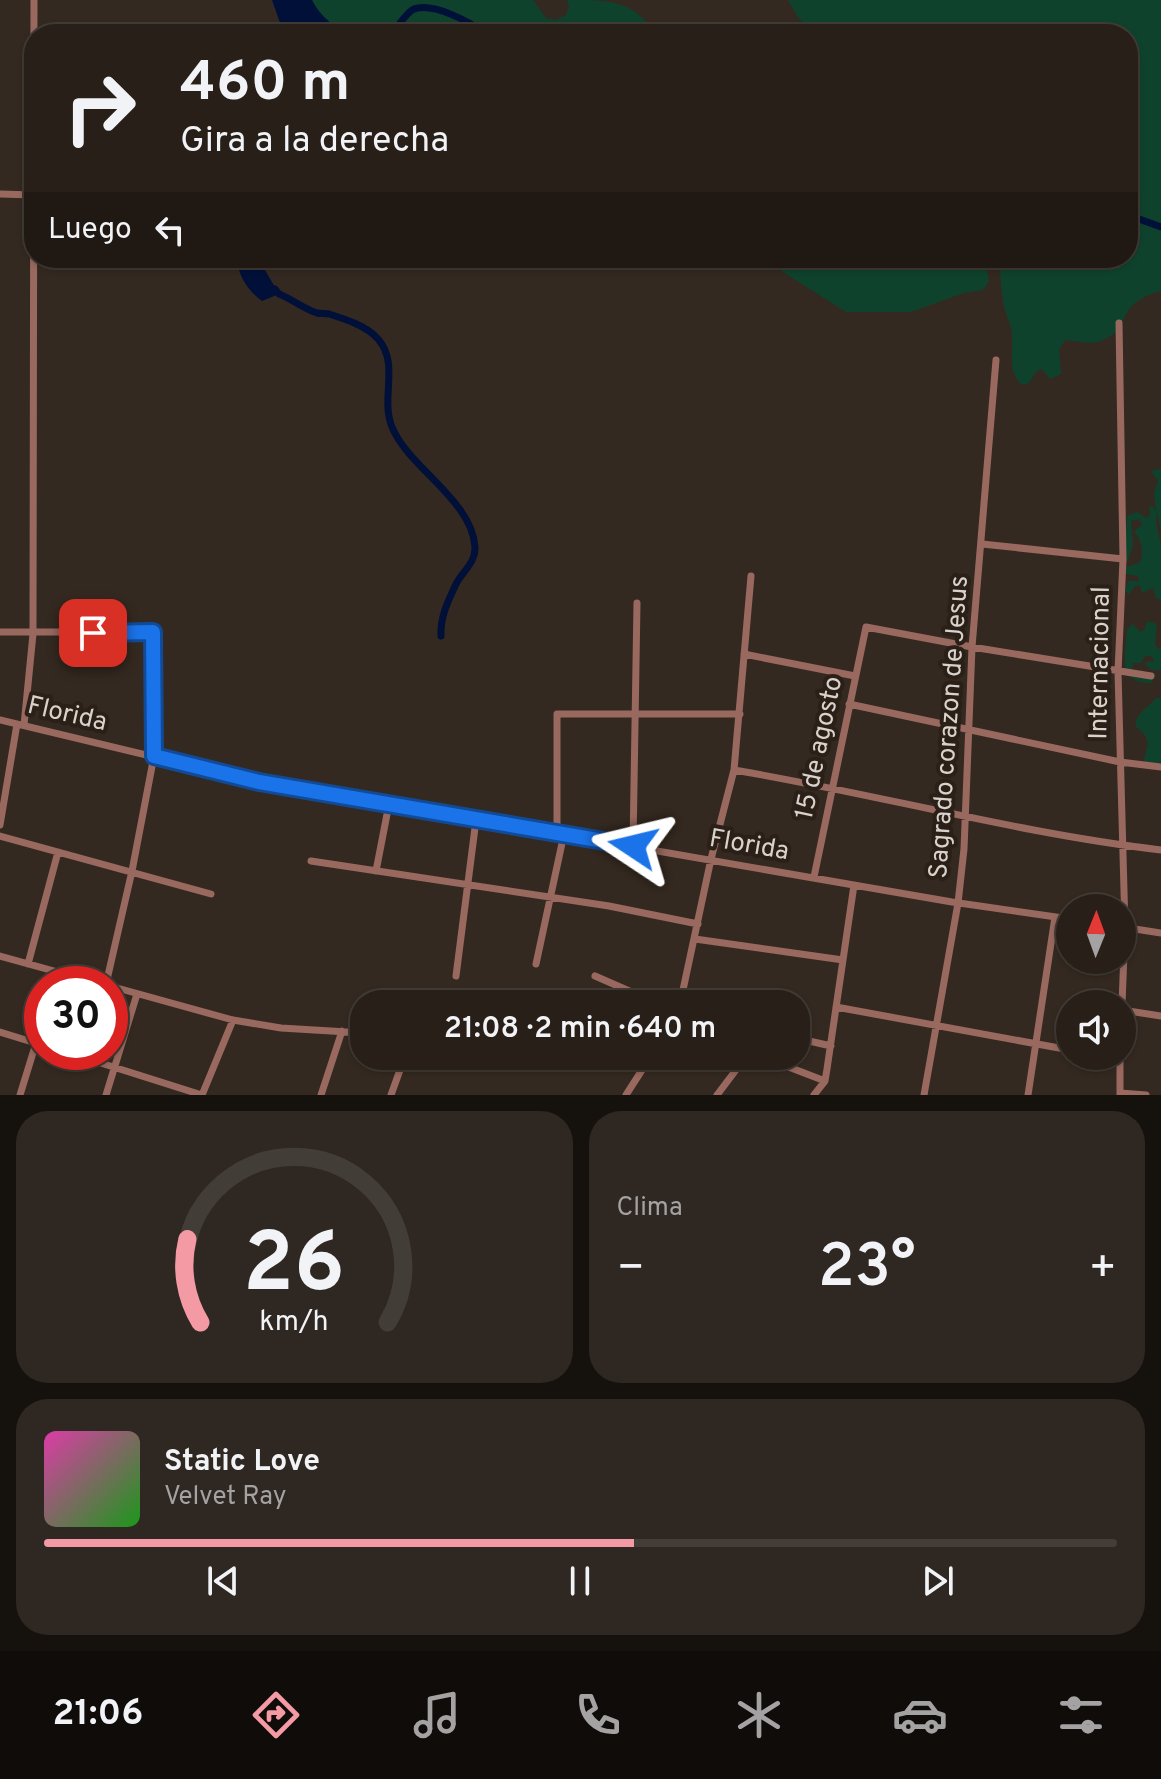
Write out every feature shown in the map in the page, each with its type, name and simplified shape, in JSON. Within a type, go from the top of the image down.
[{"type":"street","points":[[34,0],[34,24]]},
{"type":"street","points":[[0,194],[24,195]]},
{"type":"street","points":[[0,825],[20,724],[33,634],[33,268]]},
{"type":"street","name":"Internacional","points":[[1119,323],[1123,559],[1118,672],[1124,894]]},
{"type":"street","name":"Sagrado corazon de Jesus","points":[[924,1095],[958,903],[972,647],[996,360]]},
{"type":"street","points":[[982,544],[1123,559]]},
{"type":"street","points":[[683,990],[734,770],[751,576]]},
{"type":"street","points":[[633,846],[637,603]]},
{"type":"street","name":"15 de agosto","points":[[814,877],[866,627],[972,647]]},
{"type":"street","points":[[0,632],[153,632],[154,756],[110,966]]},
{"type":"street","points":[[972,647],[1151,676]]},
{"type":"street","points":[[744,654],[855,676]]},
{"type":"street","points":[[849,704],[1120,762],[1161,767]]},
{"type":"street","points":[[536,964],[551,898],[560,834],[557,714],[740,714]]},
{"type":"street","name":"Florida","points":[[0,720],[259,782],[958,903],[1055,917]]},
{"type":"street","points":[[734,770],[832,787],[965,818],[1161,850]]},
{"type":"street","points":[[376,871],[389,804]]},
{"type":"street","points":[[456,976],[476,820]]},
{"type":"street","points":[[0,836],[211,894]]},
{"type":"street","points":[[28,964],[58,852]]},
{"type":"street","points":[[311,861],[609,906],[698,924]]},
{"type":"street","points":[[814,1095],[825,1081],[854,885]]},
{"type":"street","points":[[1028,1095],[1055,917]]},
{"type":"street","points":[[1136,929],[1161,933]]},
{"type":"street","points":[[695,939],[843,960]]},
{"type":"street","points":[[0,956],[35,966]]},
{"type":"street","points":[[595,976],[627,990]]},
{"type":"street","points":[[128,991],[233,1020],[281,1028],[350,1032]]},
{"type":"street","points":[[128,1023],[137,994]]},
{"type":"street","points":[[836,1007],[1056,1047]]},
{"type":"street","points":[[1136,1012],[1161,1016]]},
{"type":"street","points":[[127,1070],[202,1095],[233,1020]]},
{"type":"street","points":[[321,1095],[342,1031]]},
{"type":"street","points":[[0,1032],[24,1039]]},
{"type":"street","points":[[810,1041],[831,1046]]},
{"type":"street","points":[[20,1095],[29,1070]]},
{"type":"street","points":[[106,1095],[114,1070]]},
{"type":"street","points":[[391,1095],[400,1070]]},
{"type":"street","points":[[626,1095],[642,1070]]},
{"type":"street","points":[[717,1095],[736,1070]]},
{"type":"street","points":[[796,1070],[825,1081]]},
{"type":"street","points":[[1120,1070],[1120,1094],[1146,1095]]},
{"type":"green space","points":[[301,0],[533,0],[546,18],[556,20],[566,15],[567,0],[597,1],[629,8],[648,24],[314,24]]},
{"type":"green space","points":[[788,0],[1161,0],[1161,291],[1134,304],[1117,330],[1104,340],[1090,343],[1065,340],[1059,350],[1061,374],[1050,379],[1042,369],[1028,384],[1021,384],[1016,378],[1001,268],[1138,268],[1138,24],[807,24],[799,19]]},
{"type":"green space","points":[[777,268],[987,268],[989,281],[983,290],[964,293],[911,312],[846,312]]},
{"type":"green space","points":[[1161,469],[1161,530],[1157,512],[1156,523],[1161,544],[1161,600],[1156,598],[1153,588],[1142,593],[1140,585],[1129,594],[1125,591],[1128,581],[1139,581],[1138,576],[1125,574],[1126,567],[1141,560],[1139,538],[1134,531],[1142,525],[1139,519],[1131,521],[1133,545],[1128,560],[1124,562],[1127,516],[1137,512],[1147,518],[1152,506],[1156,511],[1154,493],[1158,480],[1152,473]]},
{"type":"green space","points":[[1147,621],[1157,624],[1155,644],[1158,649],[1161,648],[1161,670],[1152,670],[1146,665],[1146,662],[1154,661],[1152,656],[1145,656],[1141,663],[1133,663],[1132,671],[1155,673],[1152,683],[1132,678],[1125,666],[1127,629],[1133,624],[1140,632],[1145,629]]},
{"type":"green space","points":[[1156,698],[1161,698],[1161,761],[1155,767],[1144,765],[1148,745],[1136,722]]},
{"type":"water","points":[[272,0],[312,0],[333,24],[280,24]]},
{"type":"water","points":[[239,268],[264,268],[279,294],[262,301],[248,288]]},
{"type":"waterway","points":[[399,24],[409,12],[420,8],[440,10],[471,24]]},
{"type":"waterway","points":[[1138,219],[1161,227]]},
{"type":"waterway","points":[[275,289],[312,311],[329,314],[368,330],[378,339],[388,359],[388,405],[392,427],[411,456],[452,499],[471,530],[475,547],[473,557],[447,603],[441,636]]},
{"type":"route","points":[[93,633],[153,632],[154,756],[259,782],[633,846]]}]
